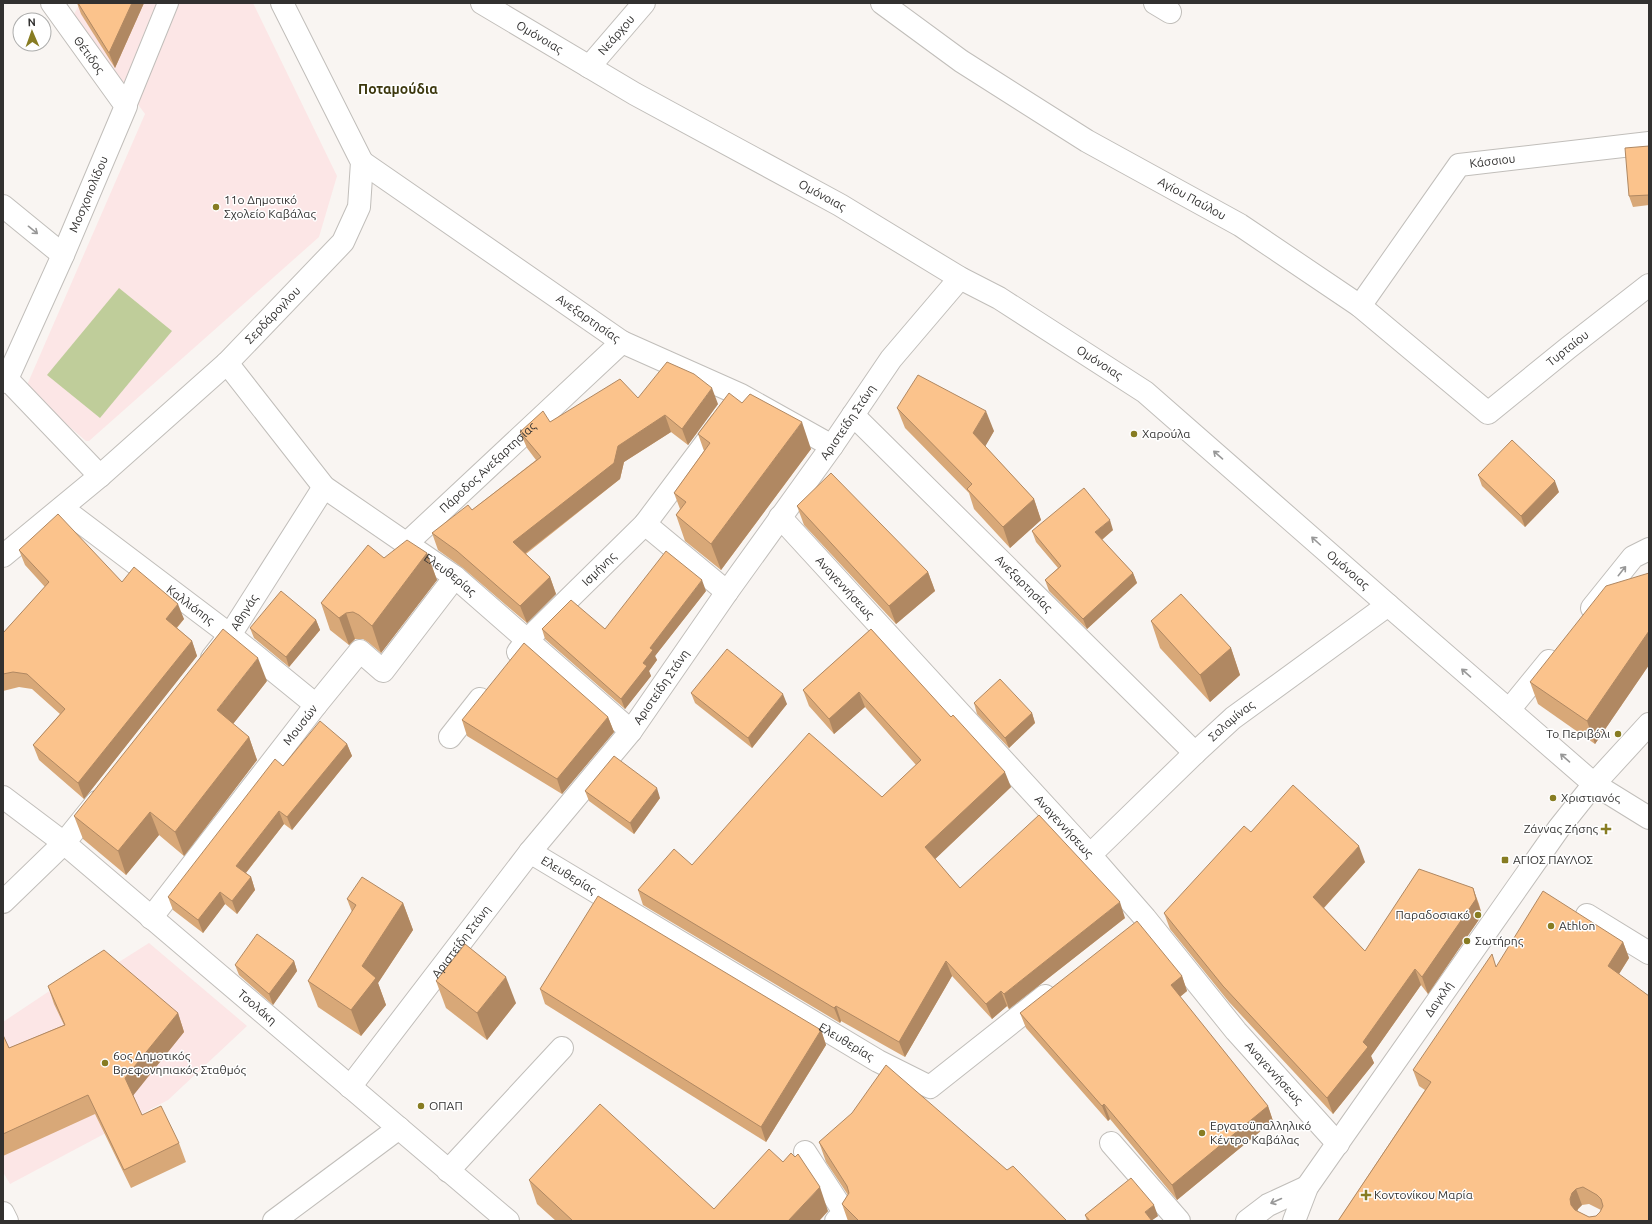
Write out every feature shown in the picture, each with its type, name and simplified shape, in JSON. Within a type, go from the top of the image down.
[{"type":"street","name":"Θέτιδος","points":[[52,3],[126,106]]},
{"type":"street","name":"Μοσχοπολίδου","points":[[5,381],[63,255],[168,3]]},
{"type":"street","points":[[282,3],[362,162]]},
{"type":"street","name":"Ομόνοιας","points":[[482,3],[589,67],[840,205],[960,278],[999,298],[1145,392],[1594,784],[1649,818]]},
{"type":"street","name":"Νεάρχου","points":[[589,67],[644,3]]},
{"type":"street","name":"Αγίου Παύλου","points":[[882,3],[967,66],[1087,141],[1240,225],[1360,306],[1488,413]]},
{"type":"street","name":"Κάσσιου","points":[[1360,306],[1459,165],[1649,143]]},
{"type":"street","name":"Ανεξαρτησίας","points":[[362,162],[622,342],[741,395],[832,446]]},
{"type":"street","name":"Σερδάρογλου","points":[[3,556],[100,476],[227,364],[343,242],[359,207],[362,162]]},
{"type":"street","points":[[3,206],[63,255]]},
{"type":"street","name":"Αριστείδη Στάνη","points":[[350,1087],[530,852],[631,732],[727,592],[832,446],[892,359],[960,278]]},
{"type":"street","name":"Τυρταίου","points":[[1488,413],[1649,285]]},
{"type":"street","name":"Πάροδος Ανεξαρτησίας","points":[[406,544],[622,342]]},
{"type":"street","name":"Ελευθερίας","points":[[227,364],[324,487],[455,577],[631,732]]},
{"type":"street","points":[[5,381],[100,476]]},
{"type":"street","name":"Ισμήνης","points":[[508,665],[527,640],[645,524],[741,395]]},
{"type":"street","name":"Ανεξαρτησίας","points":[[853,415],[1195,753]]},
{"type":"street","name":"Αθηνάς","points":[[201,672],[230,635],[324,487]]},
{"type":"street","name":"Καλλιόπης","points":[[62,508],[230,635],[316,705]]},
{"type":"street","name":"Αναγεννήσεως","points":[[780,517],[1090,855],[1145,918],[1236,1030],[1338,1144]]},
{"type":"street","points":[[645,524],[727,592]]},
{"type":"street","points":[[1578,624],[1633,557],[1649,549]]},
{"type":"street","name":"Μουσών","points":[[151,918],[316,705],[360,651],[383,671],[455,577]]},
{"type":"street","name":"Σαλαμίνας","points":[[1090,855],[1233,718],[1388,605]]},
{"type":"street","points":[[1509,710],[1564,643]]},
{"type":"street","points":[[450,737],[493,683]]},
{"type":"street","name":"Δαγκλή","points":[[1294,1221],[1307,1187],[1559,828],[1594,784],[1649,724]]},
{"type":"street","points":[[3,902],[64,843],[108,788]]},
{"type":"street","name":"Τσολάκη","points":[[3,797],[64,843],[508,1221]]},
{"type":"street","name":"Ελευθερίας","points":[[530,852],[878,1061],[930,1087],[1059,985]]},
{"type":"street","points":[[1587,915],[1649,953]]},
{"type":"street","points":[[1126,932],[1145,918]]},
{"type":"street","points":[[448,1171],[562,1048]]},
{"type":"street","points":[[274,1221],[399,1128]]},
{"type":"street","points":[[1112,1143],[1179,1221]]},
{"type":"street","points":[[805,1152],[844,1212],[836,1221]]},
{"type":"street","points":[[1247,1221],[1268,1204],[1307,1187]]},
{"type":"street","points":[[3,1213],[7,1221]]},
{"type":"shaded area","name":"11ο Δημοτικό Σχολείο Καβάλας","points":[[80,3],[253,3],[337,176],[319,237],[89,441],[86,441],[28,391],[27,385],[145,114],[73,16]]},
{"type":"shaded area","name":"6ος Δημοτικός Βρεφονηπιακός Σταθμός","points":[[149,943],[247,1026],[168,1100],[10,1184],[3,1172],[3,1022],[51,990],[59,1000]]},
{"type":"green space","points":[[119,288],[172,331],[100,418],[47,375]]},
{"type":"building","points":[[78,3],[132,3],[109,53]]},
{"type":"building","points":[[1649,146],[1649,195],[1629,196],[1625,148]]},
{"type":"building","points":[[667,362],[694,374],[712,388],[682,429],[665,415],[618,446],[614,463],[513,542],[550,577],[520,606],[457,551],[432,533],[468,505],[472,510],[541,457],[520,432],[543,411],[550,422],[620,379],[638,398]]},
{"type":"building","points":[[918,375],[986,411],[973,433],[1034,499],[1003,527],[967,489],[972,484],[897,408]]},
{"type":"building","points":[[729,393],[742,403],[750,394],[802,422],[711,544],[676,515],[686,502],[674,493],[710,443],[698,434]]},
{"type":"building","points":[[1512,440],[1555,481],[1521,516],[1478,475]]},
{"type":"building","points":[[831,473],[928,572],[889,606],[797,506]]},
{"type":"building","points":[[1084,488],[1110,520],[1095,532],[1133,573],[1083,619],[1045,580],[1061,566],[1032,531]]},
{"type":"building","points":[[58,514],[122,582],[134,567],[178,604],[166,619],[192,641],[78,783],[33,745],[65,709],[27,674],[13,672],[3,674],[3,633],[49,582],[19,550]]},
{"type":"building","points":[[407,540],[427,553],[372,626],[353,612],[346,613],[339,618],[321,603],[368,545],[384,558]]},
{"type":"building","points":[[666,551],[702,580],[650,648],[653,650],[643,663],[647,666],[621,699],[542,629],[571,600],[605,629]]},
{"type":"building","points":[[1649,573],[1649,631],[1587,721],[1530,682],[1606,586]]},
{"type":"building","points":[[281,591],[316,620],[286,657],[250,628]]},
{"type":"building","points":[[1181,594],[1231,648],[1200,675],[1151,621]]},
{"type":"building","points":[[223,629],[258,658],[217,710],[249,737],[175,832],[150,812],[118,851],[74,816]]},
{"type":"building","points":[[871,629],[951,717],[953,715],[1005,772],[925,847],[960,888],[1039,815],[1120,902],[1004,994],[1001,991],[986,1004],[946,961],[899,1042],[836,1006],[834,1008],[638,890],[674,849],[692,865],[809,733],[882,797],[921,760],[859,692],[829,719],[803,690]]},
{"type":"building","points":[[524,643],[608,717],[557,779],[462,720]]},
{"type":"building","points":[[727,649],[783,694],[748,738],[691,693]]},
{"type":"building","points":[[1000,679],[1032,713],[1005,738],[974,703]]},
{"type":"building","points":[[320,721],[347,744],[287,817],[279,811],[236,866],[251,877],[232,901],[220,892],[198,920],[168,897],[275,759],[283,766]]},
{"type":"building","points":[[614,756],[657,788],[630,823],[585,791]]},
{"type":"building","points":[[1293,785],[1359,846],[1313,897],[1365,951],[1419,869],[1473,888],[1476,899],[1422,977],[1415,969],[1363,1042],[1368,1047],[1327,1098],[1223,986],[1164,913],[1244,826],[1251,832]]},
{"type":"building","points":[[362,877],[403,903],[362,966],[376,978],[351,1010],[308,981],[356,905],[347,899]]},
{"type":"building","points":[[1543,891],[1623,942],[1608,966],[1649,996],[1649,1221],[1338,1221],[1431,1082],[1413,1070],[1492,954],[1496,967]],"holes":[[[1583,1187],[1601,1199],[1603,1206],[1596,1216],[1589,1217],[1575,1210],[1571,1205],[1570,1199],[1572,1193],[1576,1189]]]},
{"type":"building","points":[[598,896],[821,1030],[761,1127],[540,989]]},
{"type":"building","points":[[1137,921],[1182,976],[1171,985],[1268,1106],[1172,1185],[1104,1104],[1102,1106],[1020,1013]]},
{"type":"building","points":[[257,934],[294,961],[269,994],[235,965]]},
{"type":"building","points":[[465,944],[506,977],[477,1013],[436,981]]},
{"type":"building","points":[[104,950],[178,1013],[125,1078],[142,1115],[161,1106],[179,1143],[124,1170],[88,1095],[3,1134],[3,1035],[9,1048],[65,1025],[48,986]]},
{"type":"building","points":[[886,1065],[1007,1170],[1013,1166],[1066,1221],[859,1221],[842,1204],[849,1193],[847,1186],[819,1142],[852,1113]]},
{"type":"building","points":[[600,1104],[714,1209],[769,1149],[783,1162],[791,1153],[795,1157],[798,1154],[820,1187],[788,1221],[573,1221],[529,1180]]},
{"type":"building","points":[[1131,1178],[1154,1205],[1145,1212],[1152,1221],[1090,1221],[1085,1215]]},
{"type":"place","name":"11ο Δημοτικό Σχολείο Καβάλας","points":[[216,207]]},
{"type":"place","name":"Χαρούλα","points":[[1134,434]]},
{"type":"place","name":"Το Περιβόλι","points":[[1618,734]]},
{"type":"place","name":"Χριστιανός","points":[[1553,798]]},
{"type":"place","name":"Ζάννας Ζήσης","points":[[1606,829]]},
{"type":"place","name":"ΑΓΙΟΣ ΠΑΥΛΟΣ","points":[[1505,860]]},
{"type":"place","name":"Παραδοσιακό","points":[[1478,915]]},
{"type":"place","name":"Athlon","points":[[1551,926]]},
{"type":"place","name":"Σωτήρης","points":[[1467,941]]},
{"type":"place","name":"6ος Δημοτικός Βρεφονηπιακός Σταθμός","points":[[105,1063]]},
{"type":"place","name":"ΟΠΑΠ","points":[[421,1106]]},
{"type":"place","name":"Εργατοϋπαλληλικό Κέντρο Καβάλας","points":[[1202,1133]]},
{"type":"place","name":"Κοντονίκου Μαρία","points":[[1366,1195]]},
{"type":"district","name":"Ποταμούδια","points":[[398,89]]}]
